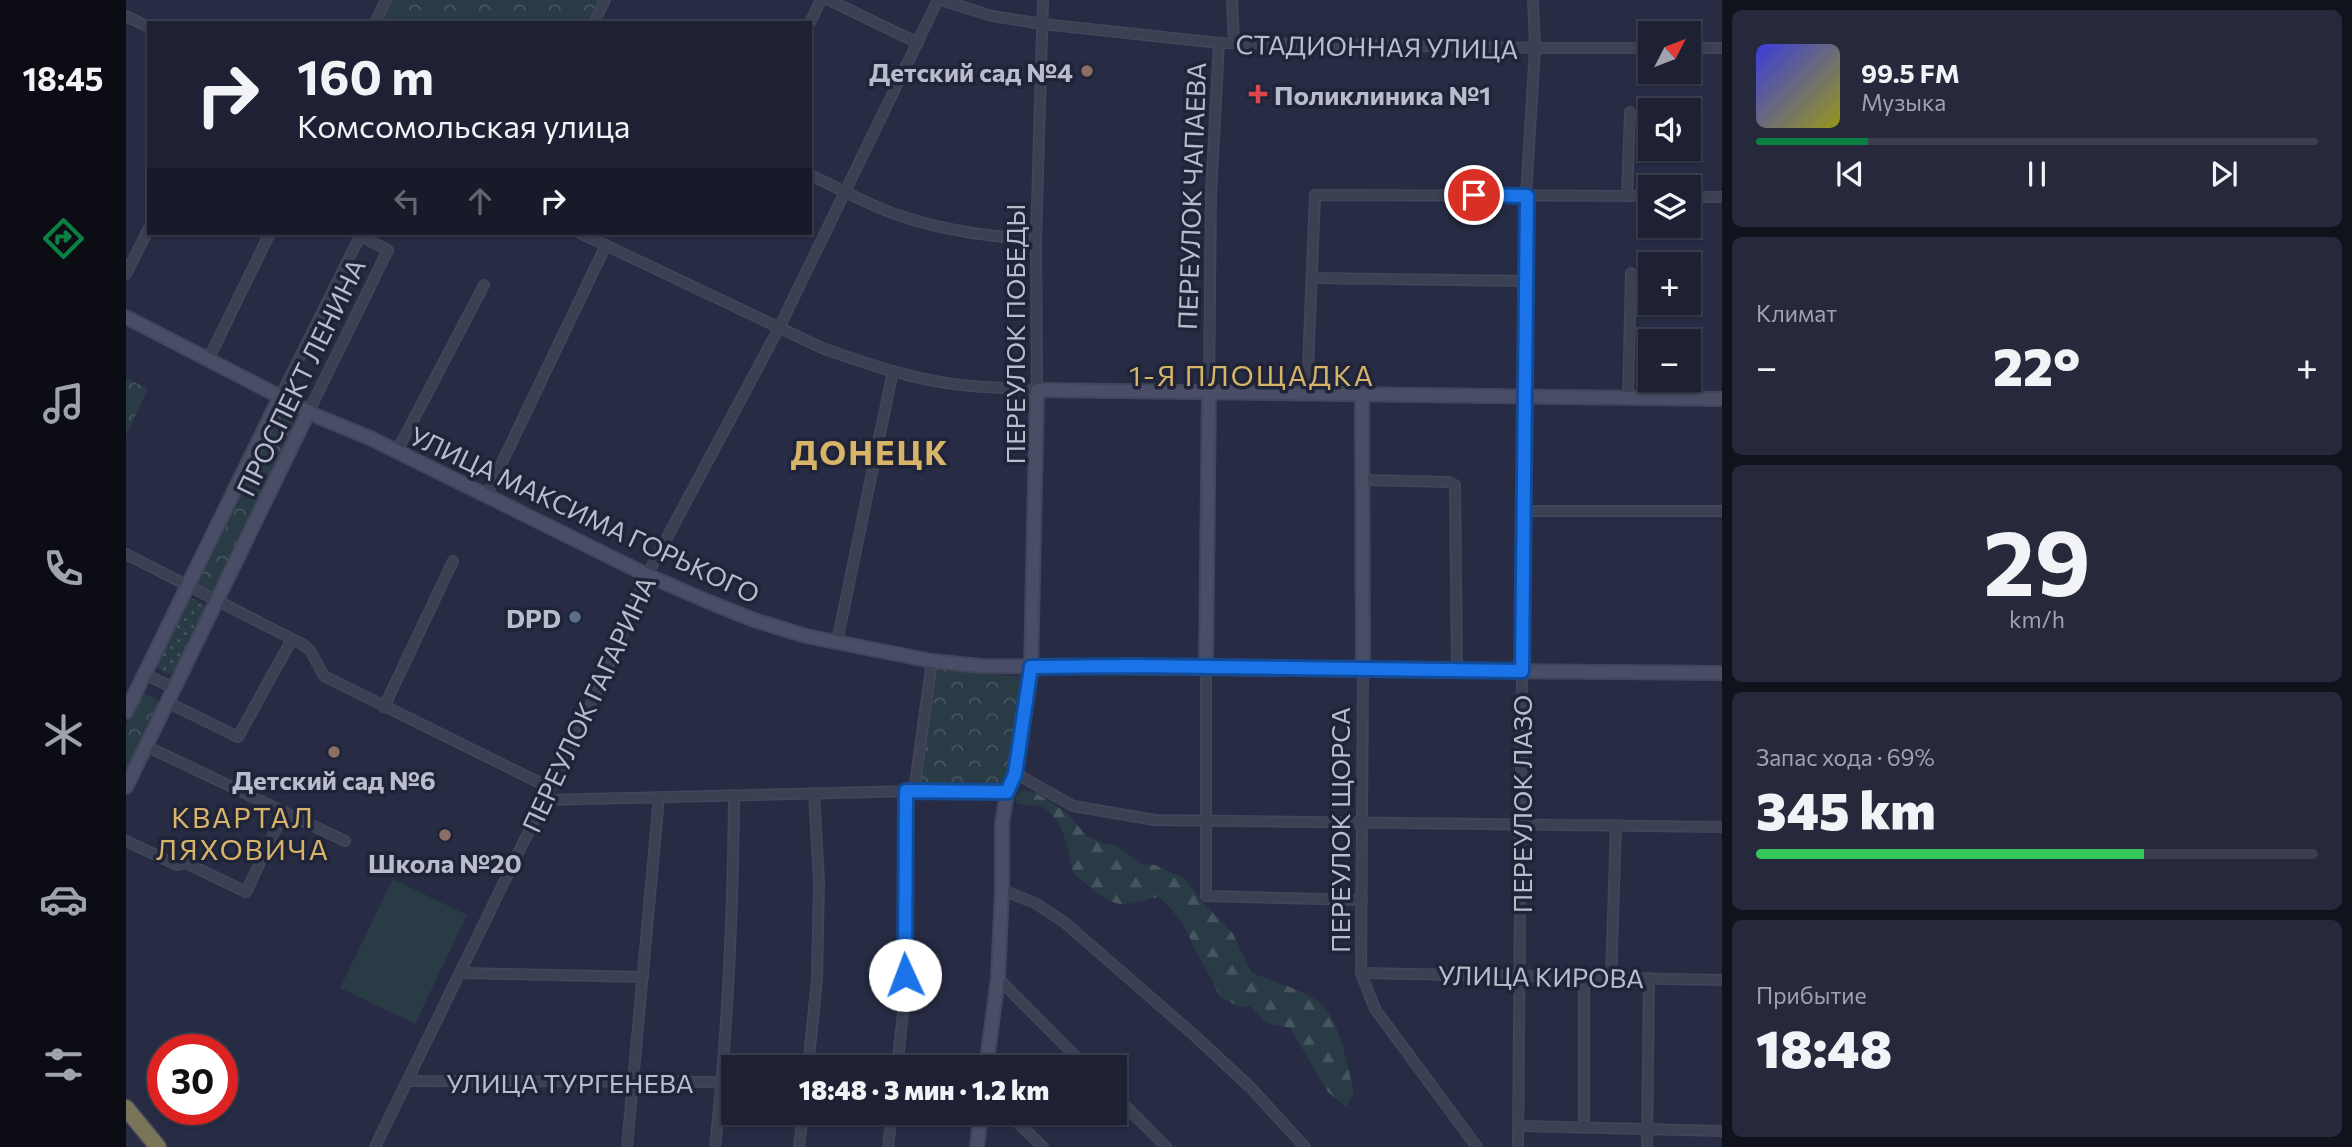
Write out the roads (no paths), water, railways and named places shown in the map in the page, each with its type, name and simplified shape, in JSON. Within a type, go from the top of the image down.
[{"type":"highway","points":[[126,1108],[159,1147]]},
{"type":"main road","name":"УЛИЦА МАКСИМА ГОРЬКОГО","points":[[126,317],[280,397],[397,451],[647,575],[754,620],[837,642],[932,661],[1031,667],[1722,673]]},
{"type":"main road","points":[[1037,390],[1722,400]]},
{"type":"main road","name":"ПЕРЕУЛОК ПОБЕДЫ","points":[[988,1055],[998,978],[1002,824],[1007,792],[1015,774],[1031,667],[1037,390]]},
{"type":"main road","name":"ПЕРЕУЛОК ЧАПАЕВА","points":[[1206,667],[1209,392]]},
{"type":"main road","name":"ПЕРЕУЛОК ЩОРСА","points":[[1362,394],[1363,670]]},
{"type":"main road","name":"ПРОСПЕКТ ЛЕНИНА","points":[[126,712],[280,397]]},
{"type":"main road","name":"ПРОСПЕКТ ЛЕНИНА","points":[[126,787],[309,411]]},
{"type":"main road","points":[[977,1147],[980,1125]]},
{"type":"street","points":[[376,21],[386,0]]},
{"type":"street","points":[[595,21],[605,0]]},
{"type":"street","points":[[811,21],[821,0]]},
{"type":"street","points":[[829,0],[918,43]]},
{"type":"street","name":"ПЕРЕУЛОК ГАГАРИНА","points":[[375,1147],[602,681],[647,575],[779,328],[939,0]]},
{"type":"street","name":"СТАДИОННАЯ УЛИЦА","points":[[939,0],[992,16],[1043,24],[1219,43],[1638,48]]},
{"type":"street","name":"ПЕРЕУЛОК ПОБЕДЫ","points":[[1037,390],[1036,240],[1043,0]]},
{"type":"street","points":[[1232,0],[1234,43]]},
{"type":"street","name":"ПЕРЕУЛОК ЛАЗО","points":[[1518,1147],[1527,196],[1535,48],[1534,0]]},
{"type":"street","points":[[126,16],[147,26]]},
{"type":"street","name":"ПЕРЕУЛОК ЧАПАЕВА","points":[[1209,392],[1211,194],[1219,43]]},
{"type":"street","points":[[1701,48],[1722,48]]},
{"type":"street","points":[[1627,196],[1629,112]]},
{"type":"street","points":[[812,176],[896,215],[937,227],[978,235],[1036,240]]},
{"type":"street","points":[[1307,393],[1315,195],[1638,196]]},
{"type":"street","points":[[1701,197],[1722,197]]},
{"type":"street","points":[[126,274],[147,232]]},
{"type":"street","points":[[209,358],[269,235]]},
{"type":"street","points":[[584,235],[822,348],[893,371],[961,385],[1037,390]]},
{"type":"street","name":"ПРОСПЕКТ ЛЕНИНА","points":[[280,397],[360,236],[388,250],[309,411]]},
{"type":"street","points":[[486,496],[606,245]]},
{"type":"street","points":[[1628,398],[1631,273]]},
{"type":"street","points":[[1312,278],[1526,281]]},
{"type":"street","points":[[397,451],[484,285]]},
{"type":"street","points":[[837,642],[893,371]]},
{"type":"street","points":[[1362,480],[1449,482],[1455,485],[1457,670]]},
{"type":"street","points":[[1524,511],[1722,512]]},
{"type":"street","points":[[126,554],[292,639],[311,652],[324,676],[550,788]]},
{"type":"street","points":[[384,707],[453,561]]},
{"type":"street","points":[[167,702],[239,737],[292,639]]},
{"type":"street","points":[[898,1055],[905,995],[910,791],[932,661]]},
{"type":"street","name":"ПЕРЕУЛОК ЧАПАЕВА","points":[[1206,667],[1206,896],[1362,900]]},
{"type":"street","name":"ПЕРЕУЛОК ЩОРСА","points":[[1363,670],[1361,973],[1375,1009],[1477,1147]]},
{"type":"street","points":[[144,674],[174,688]]},
{"type":"street","points":[[146,746],[345,841]]},
{"type":"street","points":[[1015,774],[1073,806],[1155,820],[1722,827]]},
{"type":"street","points":[[544,800],[910,791],[1007,792]]},
{"type":"street","points":[[809,1055],[817,979],[819,882],[814,793]]},
{"type":"street","points":[[724,1055],[731,952],[734,795]]},
{"type":"street","points":[[627,1147],[659,797]]},
{"type":"street","points":[[126,841],[177,865],[186,863],[246,892],[284,812]]},
{"type":"street","points":[[1611,978],[1616,825]]},
{"type":"street","points":[[1002,890],[1035,904],[1074,931],[1250,1087],[1305,1147]]},
{"type":"street","points":[[460,973],[643,977]]},
{"type":"street","name":"УЛИЦА КИРОВА","points":[[1361,973],[1722,980]]},
{"type":"street","points":[[1584,977],[1584,1128]]},
{"type":"street","points":[[998,978],[1074,1055]]},
{"type":"street","points":[[1647,1147],[1649,978]]},
{"type":"street","name":"УЛИЦА ТУРГЕНЕВА","points":[[407,1082],[721,1082]]},
{"type":"street","points":[[715,1147],[721,1091]]},
{"type":"street","points":[[1127,1107],[1166,1147]]},
{"type":"street","points":[[799,1147],[802,1125]]},
{"type":"street","points":[[888,1147],[890,1125]]},
{"type":"street","points":[[1020,1125],[1043,1147]]},
{"type":"street","points":[[1519,1126],[1722,1131]]},
{"type":"place","name":"Детский сад №4","points":[[1087,71]]},
{"type":"place","name":"Поликлиника №1","points":[[1258,94]]},
{"type":"place","name":"DPD","points":[[575,617]]},
{"type":"place","name":"Детский сад №6","points":[[334,752]]},
{"type":"place","name":"Школа №20","points":[[445,835]]},
{"type":"district","name":"1-Я ПЛОЩАДКА","points":[[1252,375]]},
{"type":"district","name":"ДОНЕЦК","points":[[870,451]]},
{"type":"district","name":"КВАРТАЛ ЛЯХОВИЧА","points":[[243,833]]}]
